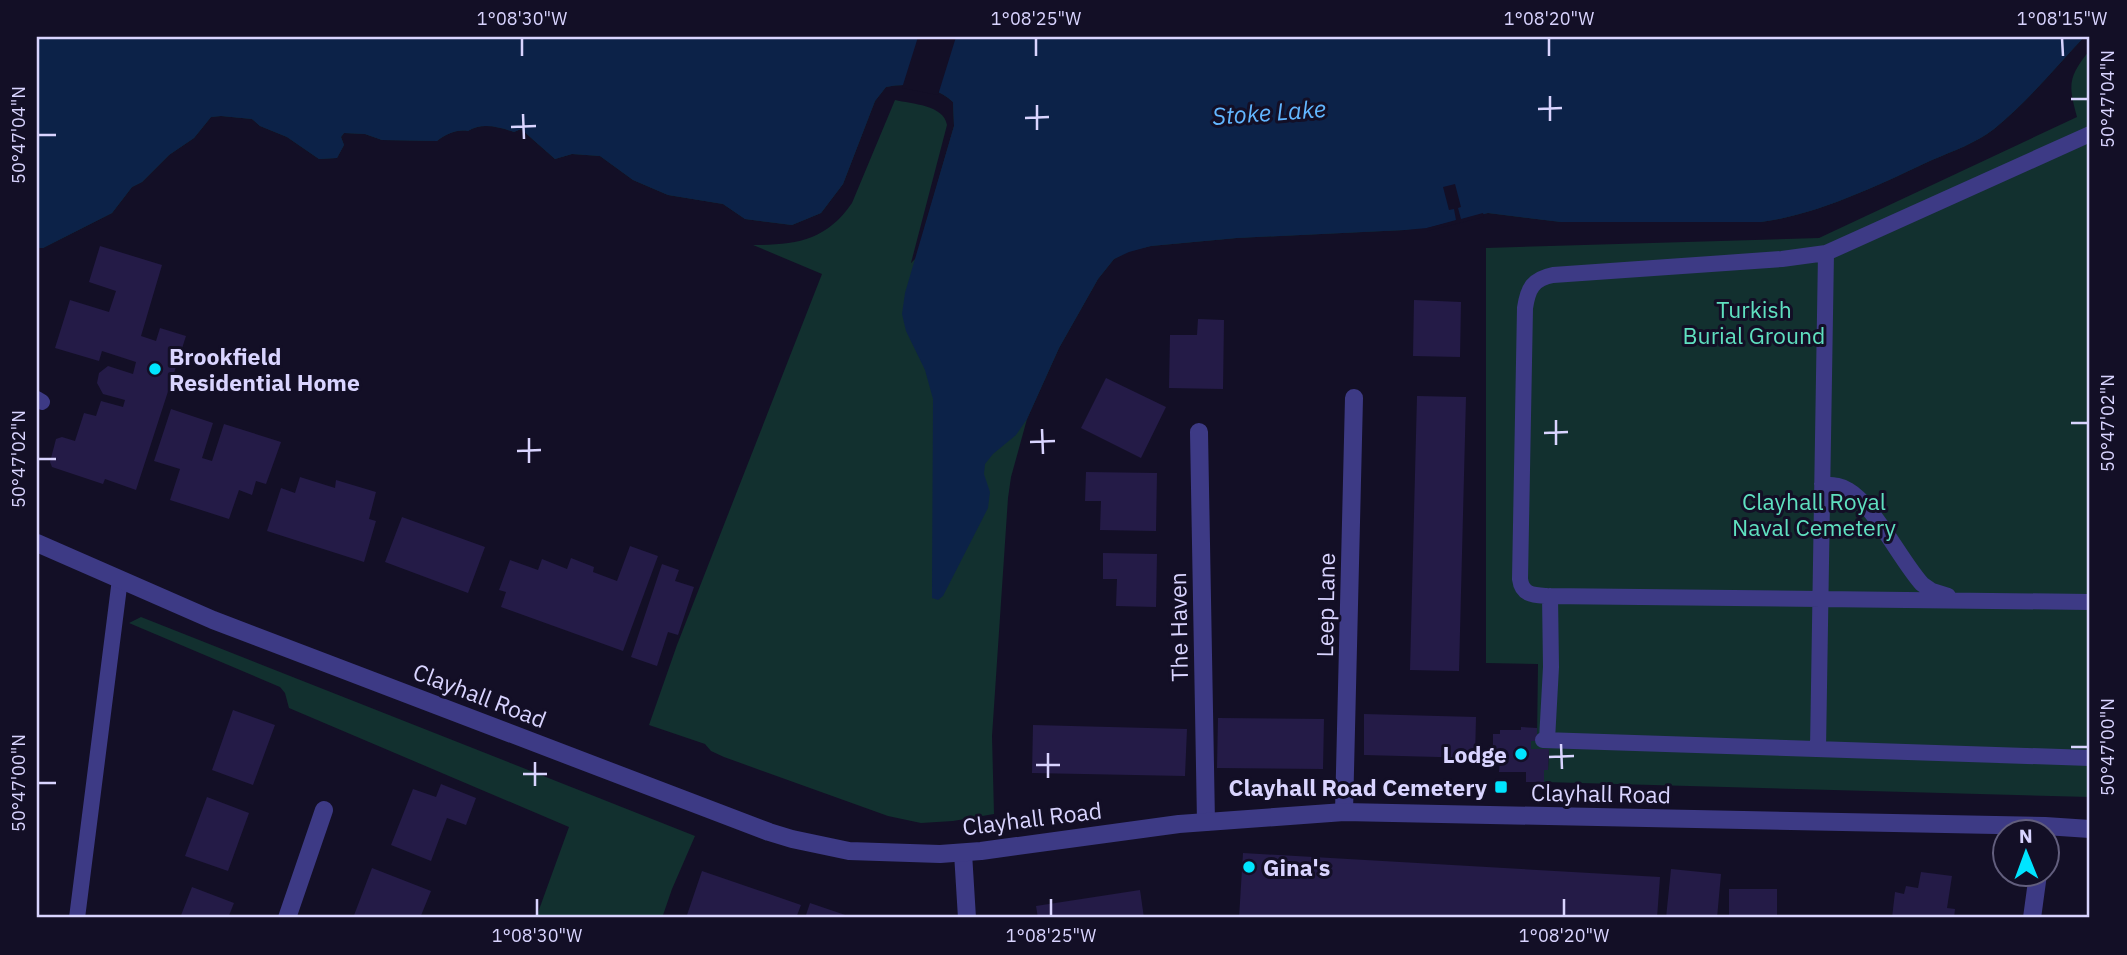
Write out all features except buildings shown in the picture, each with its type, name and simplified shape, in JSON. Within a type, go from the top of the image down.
[{"type":"street","name":"Leep Lane","points":[[1344,812],[1354,398]]},
{"type":"street","name":"The Haven","points":[[1199,432],[1206,822]]},
{"type":"street","name":"Clayhall Road","points":[[37,543],[213,620],[792,839],[828,848],[871,853],[963,853],[1206,822],[1344,812],[1990,828]]},
{"type":"street","points":[[287,918],[324,810]]},
{"type":"street","name":"Clayhall Road","points":[[2060,829],[2090,829]]},
{"type":"street","points":[[963,853],[967,918]]},
{"type":"street","points":[[2032,918],[2036,888]]},
{"type":"lane","points":[[2090,134],[1826,253],[1769,260],[1553,275],[1536,281],[1530,287],[1525,308],[1520,582],[1527,593],[1550,596],[2090,602]]},
{"type":"lane","points":[[1818,749],[1826,253]]},
{"type":"lane","points":[[1822,484],[1842,486],[1852,491],[1914,575],[1932,592],[1979,601]]},
{"type":"lane","points":[[77,918],[120,579]]},
{"type":"lane","points":[[1550,596],[1551,667],[1546,740],[2090,758]]},
{"type":"green space","points":[[2084,37],[2018,107],[1980,138],[1870,188],[1804,213],[1761,222],[1561,222],[1488,213],[1405,230],[1237,238],[1151,246],[1129,251],[1114,259],[1098,279],[1059,348],[1027,419],[1008,498],[992,736],[994,814],[953,821],[921,823],[888,816],[724,757],[711,751],[705,744],[649,725],[677,645],[822,274],[753,245],[796,242],[820,233],[842,216],[852,203],[895,100],[934,109],[945,118],[947,125],[911,263],[916,258],[954,126],[953,102],[939,92],[904,85],[886,87],[875,101],[843,184],[821,213],[792,225],[745,219],[723,204],[668,195],[633,180],[600,156],[572,154],[555,159],[521,129],[514,132],[485,126],[452,133],[437,141],[382,140],[365,134],[344,133],[341,137],[344,145],[337,158],[319,159],[287,137],[260,126],[252,119],[221,116],[211,117],[194,138],[169,155],[142,182],[132,187],[112,213],[43,248],[37,248],[208,115],[249,114],[333,129],[888,57]]},
{"type":"green space","name":"Clayhall Royal Naval Cemetery","points":[[2090,50],[2090,797],[1544,782],[1544,770],[1548,770],[1549,749],[1531,749],[1531,741],[1537,741],[1538,664],[1486,663],[1486,248],[1819,238],[2077,117],[2072,81],[2077,67]]},
{"type":"green space","points":[[141,617],[695,836],[662,918],[536,918],[569,827],[289,708],[285,693],[280,687],[129,623]]},
{"type":"water","name":"Stoke Lake","points":[[37,37],[2084,37],[2018,107],[1980,138],[1870,188],[1804,213],[1761,222],[1561,222],[1488,213],[1427,228],[1237,238],[1151,246],[1114,259],[1098,279],[1059,348],[1027,419],[1016,435],[985,464],[984,474],[990,492],[988,508],[943,596],[938,600],[932,598],[933,399],[925,370],[906,331],[902,314],[905,293],[954,126],[953,102],[939,92],[904,85],[886,87],[875,101],[843,184],[821,213],[792,225],[745,219],[723,204],[668,195],[633,180],[600,156],[572,154],[555,159],[521,129],[514,132],[485,126],[452,133],[437,141],[382,140],[365,134],[344,133],[341,137],[344,145],[337,158],[319,159],[287,137],[260,126],[252,119],[221,116],[211,117],[194,138],[169,155],[142,182],[132,187],[112,213],[43,248],[37,248]]},
{"type":"pier","points":[[918,37],[956,37],[938,95],[902,88]]},
{"type":"pier","points":[[1455,184],[1461,219],[1483,213],[1484,217],[1427,231],[1427,228],[1456,220],[1454,209],[1449,210],[1443,187]]},
{"type":"place","name":"Brookfield Residential Home","points":[[155,369]]},
{"type":"place","name":"Lodge","points":[[1521,754]]},
{"type":"place","name":"Clayhall Road Cemetery","points":[[1501,787]]},
{"type":"place","name":"Gina's","points":[[1249,867]]},
{"type":"park label","name":"Turkish Burial Ground","points":[[1754,322]]}]
